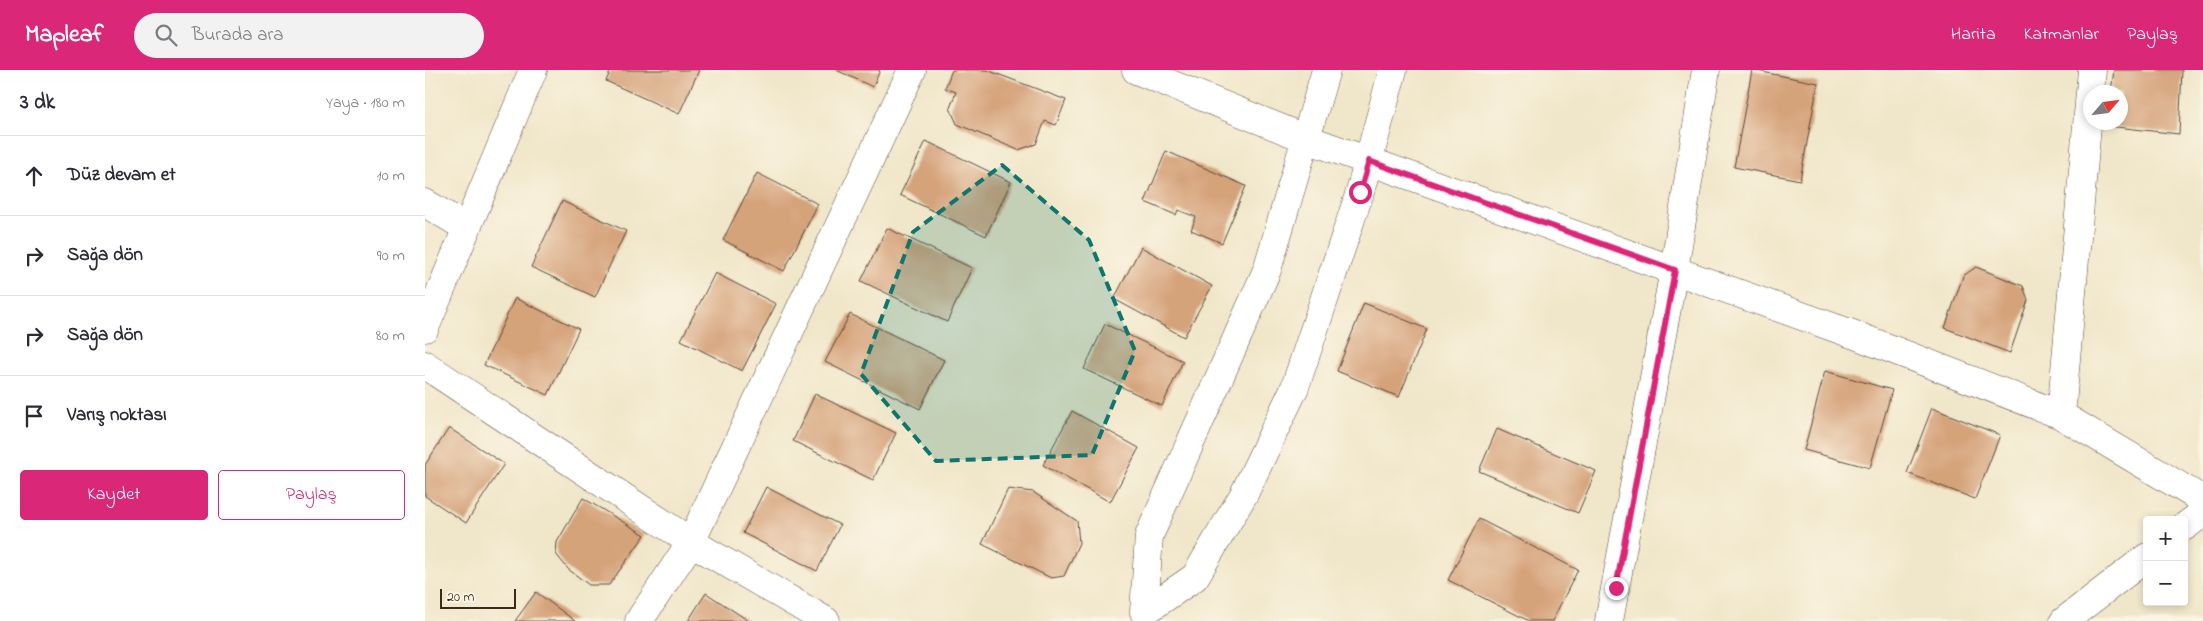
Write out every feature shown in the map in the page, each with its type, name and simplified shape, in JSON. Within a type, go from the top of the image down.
[{"type":"street","points":[[425,328],[533,70]]},
{"type":"street","points":[[639,621],[691,542],[912,70]]},
{"type":"street","points":[[1136,70],[1307,139],[1855,335],[2061,415],[2203,500]]},
{"type":"street","points":[[1141,616],[1149,536],[1267,270],[1326,70]]},
{"type":"street","points":[[1141,616],[1195,576],[1245,494],[1295,387],[1360,192],[1393,70]]},
{"type":"street","points":[[1609,621],[1675,270],[1706,70]]},
{"type":"street","points":[[2061,415],[2092,70]]},
{"type":"street","points":[[425,203],[467,228]]},
{"type":"street","points":[[425,365],[691,542],[826,621]]},
{"type":"street","points":[[2188,524],[2203,513]]},
{"type":"street","points":[[2064,621],[2143,560]]},
{"type":"highlighted area","points":[[1002,165],[1089,240],[1135,351],[1092,455],[936,461],[861,374],[913,232]]},
{"type":"building","points":[[611,70],[699,70],[679,114],[606,81]]},
{"type":"building","points":[[836,70],[880,70],[873,87]]},
{"type":"building","points":[[952,70],[987,70],[1066,100],[1056,125],[1045,121],[1036,144],[1018,150],[957,124],[950,108],[956,92],[945,88]]},
{"type":"building","points":[[1752,70],[1818,83],[1800,180],[1734,167]]},
{"type":"building","points":[[2114,70],[2182,70],[2179,134],[2128,128],[2128,85],[2112,85]]},
{"type":"building","points":[[926,141],[1011,182],[986,236],[900,195]]},
{"type":"building","points":[[1166,151],[1246,186],[1222,243],[1191,230],[1196,217],[1178,210],[1176,215],[1145,202]]},
{"type":"building","points":[[757,173],[818,204],[784,271],[723,240]]},
{"type":"building","points":[[562,201],[626,231],[595,297],[531,267]]},
{"type":"building","points":[[887,228],[972,268],[947,322],[861,281]]},
{"type":"building","points":[[1141,247],[1212,286],[1184,337],[1114,299]]},
{"type":"building","points":[[1976,267],[2023,286],[2028,300],[2010,353],[1945,328],[1963,276]]},
{"type":"building","points":[[715,273],[776,304],[742,371],[681,340]]},
{"type":"building","points":[[515,298],[579,329],[548,395],[484,365]]},
{"type":"building","points":[[1364,303],[1427,329],[1399,397],[1337,371]]},
{"type":"building","points":[[850,314],[944,360],[920,409],[825,362]]},
{"type":"building","points":[[1105,324],[1183,361],[1162,406],[1084,369]]},
{"type":"building","points":[[1825,371],[1892,390],[1870,468],[1804,450]]},
{"type":"building","points":[[815,394],[896,433],[873,480],[793,441]]},
{"type":"building","points":[[1932,408],[2000,435],[1975,499],[1907,473]]},
{"type":"building","points":[[1072,411],[1139,448],[1110,502],[1043,465]]},
{"type":"building","points":[[449,428],[504,464],[466,523],[425,496],[425,465]]},
{"type":"building","points":[[1497,429],[1596,471],[1578,513],[1479,471]]},
{"type":"building","points":[[766,487],[840,525],[817,571],[743,533]]},
{"type":"building","points":[[1008,489],[1033,492],[1077,521],[1079,543],[1064,576],[1051,578],[982,544]]},
{"type":"building","points":[[583,498],[645,535],[609,585],[589,585],[568,569],[556,554],[557,542]]},
{"type":"building","points":[[1479,519],[1578,570],[1552,621],[1529,621],[1448,580]]},
{"type":"building","points":[[536,592],[575,621],[515,621]]},
{"type":"building","points":[[706,593],[749,621],[688,621]]},
{"type":"route","points":[[1360,192],[1369,161],[1675,270],[1616,588]]}]
